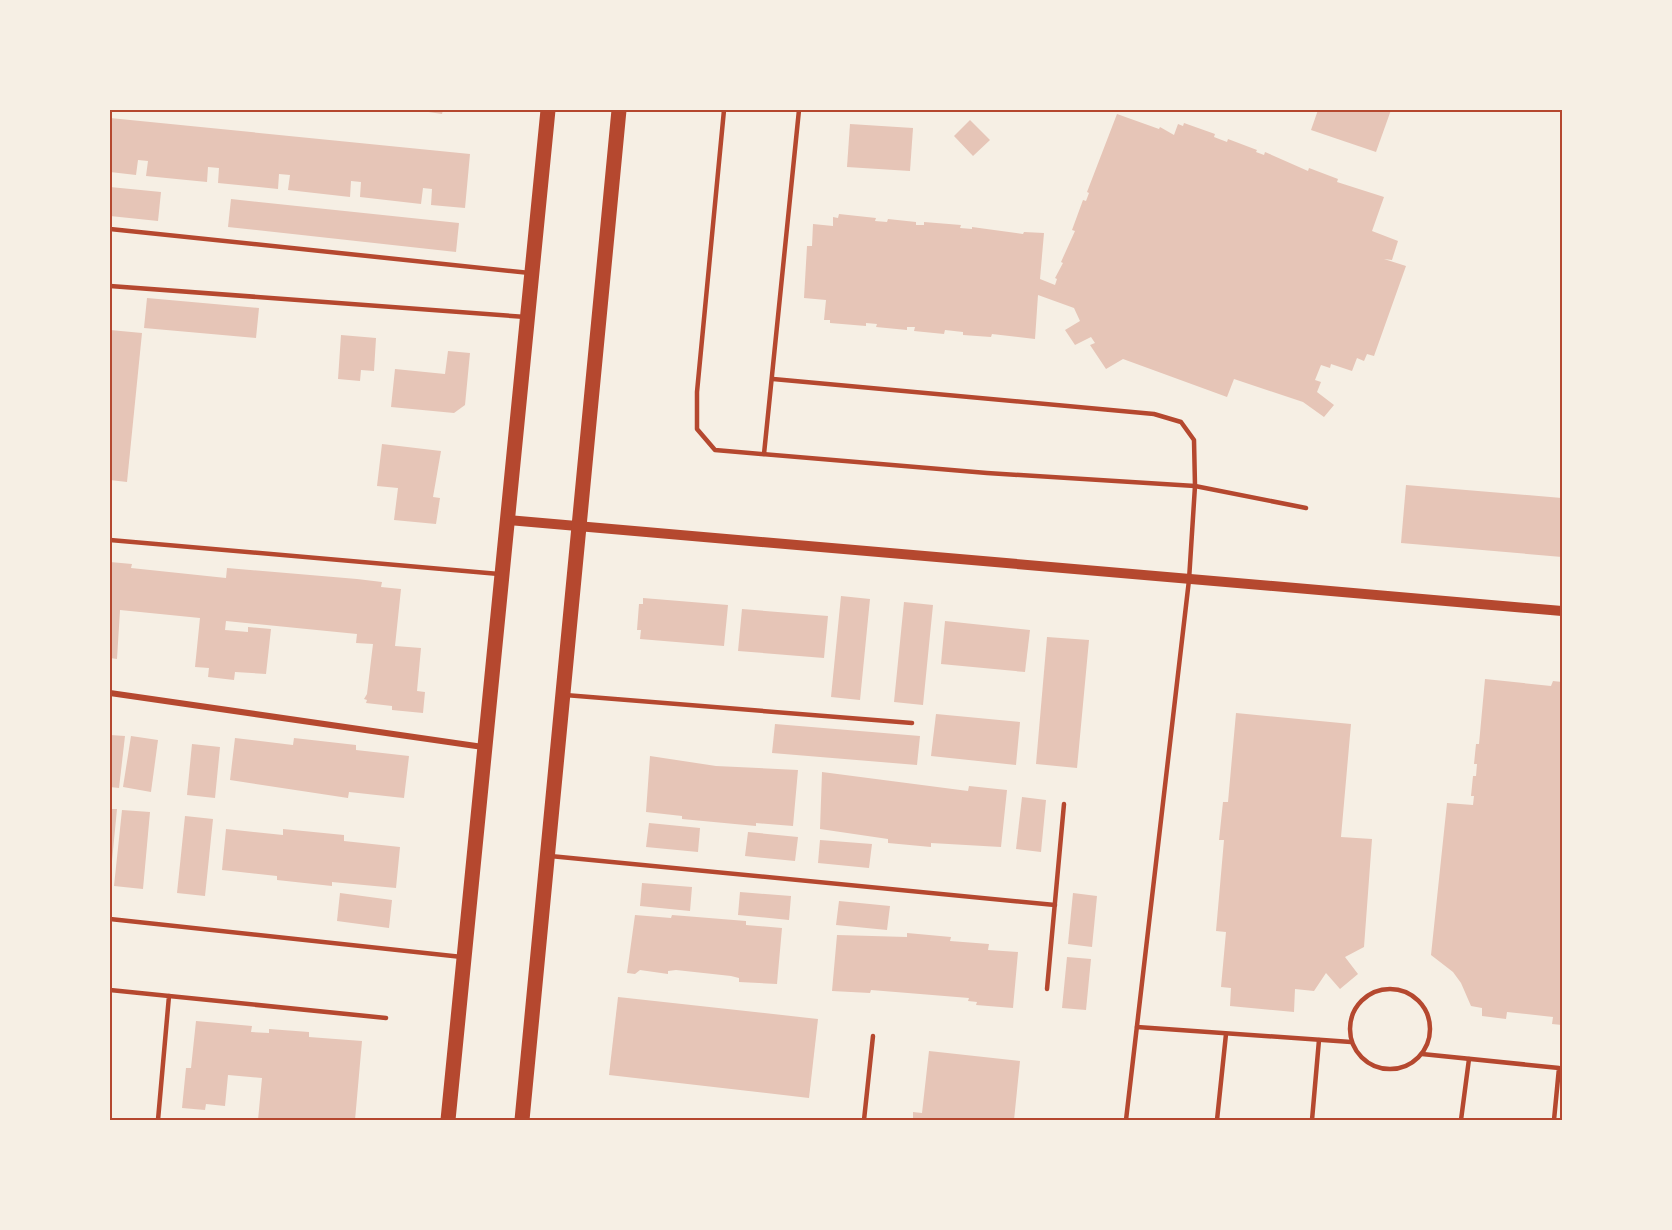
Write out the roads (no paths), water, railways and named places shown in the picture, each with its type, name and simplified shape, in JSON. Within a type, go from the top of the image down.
[{"type":"main road","points":[[448,1120],[483,747],[548,110]]},
{"type":"main road","points":[[522,1120],[619,110]]},
{"type":"street","points":[[507,520],[1563,611]]},
{"type":"street","points":[[110,693],[483,747]]},
{"type":"lane","points":[[724,110],[697,392],[697,429],[715,450],[1195,486],[1306,508]]},
{"type":"lane","points":[[764,454],[799,110]]},
{"type":"lane","points":[[110,229],[530,273]]},
{"type":"lane","points":[[110,286],[526,317]]},
{"type":"lane","points":[[773,379],[1154,414],[1181,422],[1194,440],[1195,486],[1189,580],[1126,1120]]},
{"type":"lane","points":[[110,540],[501,574]]},
{"type":"lane","points":[[562,695],[912,723]]},
{"type":"lane","points":[[1047,989],[1064,804]]},
{"type":"lane","points":[[547,856],[1054,905]]},
{"type":"lane","points":[[110,919],[463,957]]},
{"type":"lane","points":[[1385,988],[1398,989],[1411,994],[1421,1002],[1428,1014],[1431,1028],[1429,1041],[1422,1054],[1411,1063],[1397,1069],[1383,1069],[1364,1060],[1351,1042],[1349,1028],[1352,1013],[1360,1001],[1372,992],[1385,988]]},
{"type":"lane","points":[[110,990],[386,1017]]},
{"type":"lane","points":[[158,1120],[169,996]]},
{"type":"lane","points":[[1137,1027],[1351,1042]]},
{"type":"lane","points":[[1217,1120],[1226,1034]]},
{"type":"lane","points":[[864,1120],[873,1036]]},
{"type":"lane","points":[[1312,1120],[1319,1040]]},
{"type":"lane","points":[[1422,1054],[1559,1068],[1554,1120]]},
{"type":"lane","points":[[1461,1120],[1468,1059]]}]
